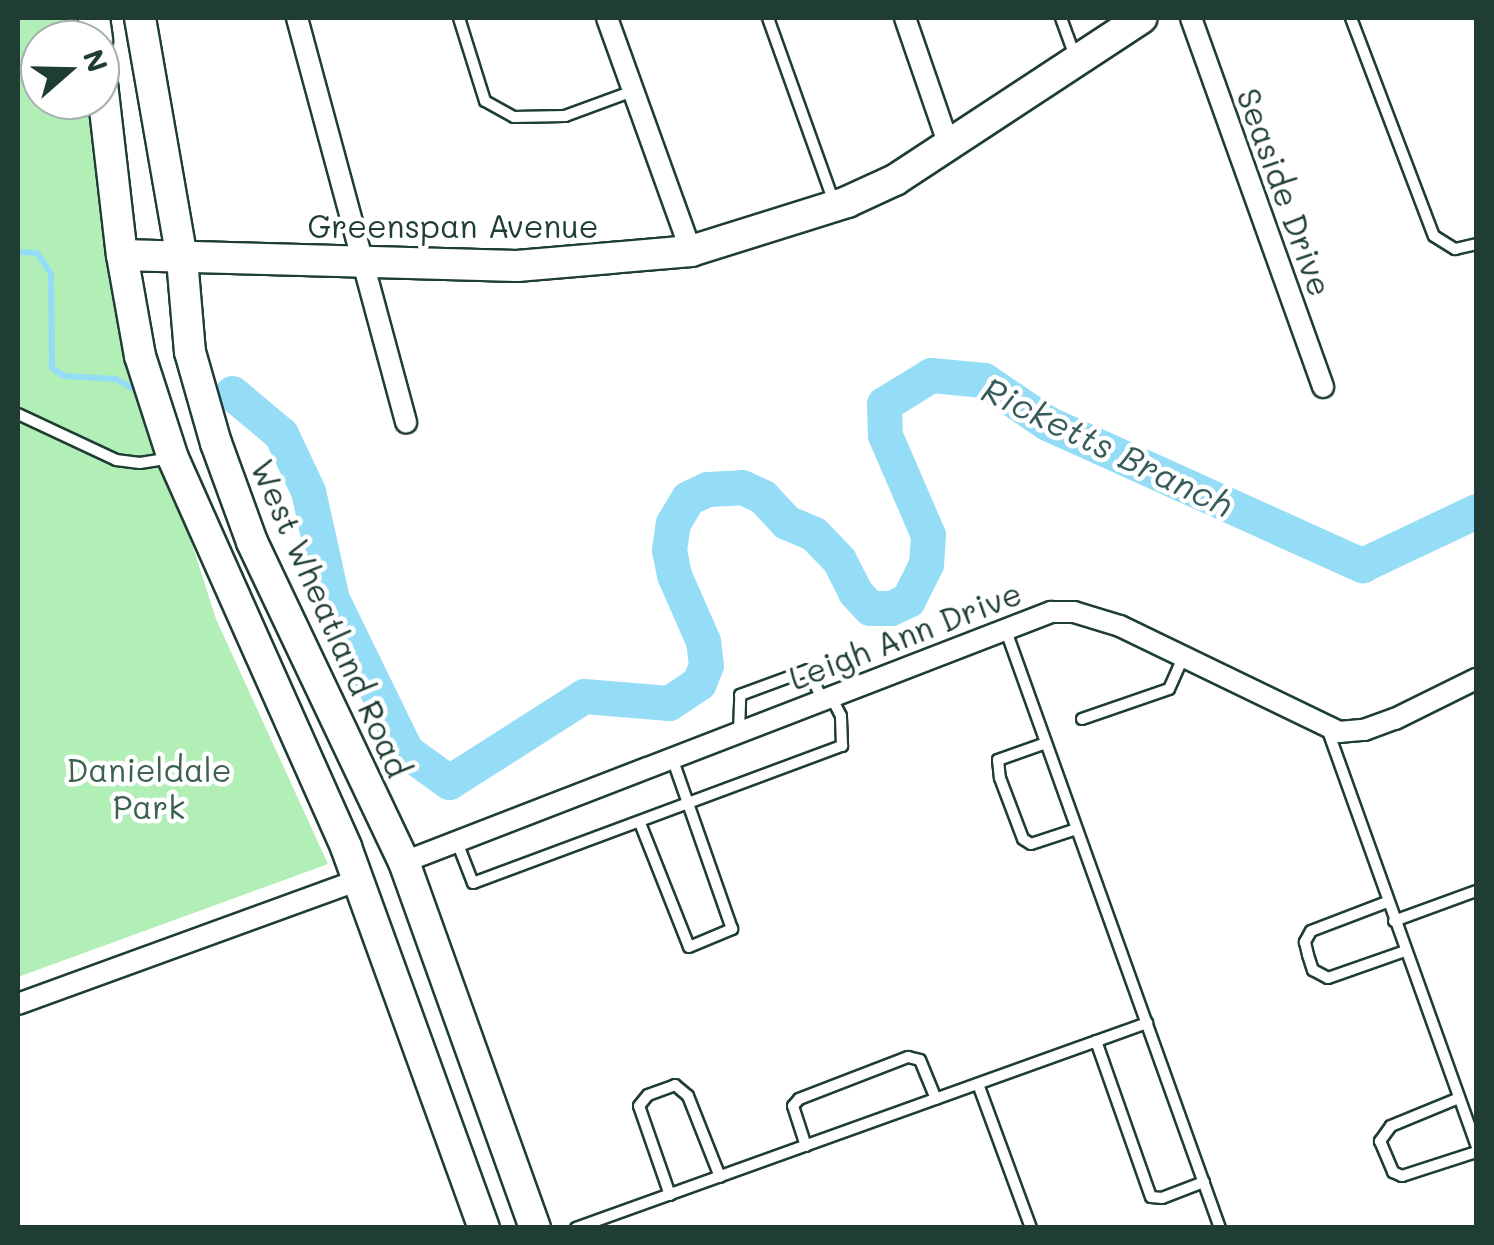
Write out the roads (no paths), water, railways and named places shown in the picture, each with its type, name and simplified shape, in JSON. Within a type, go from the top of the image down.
[{"type":"main road","name":"West Wheatland Road","points":[[140,18],[182,259],[190,352],[216,443],[252,542],[404,862],[535,1228]]},
{"type":"main road","name":"Greenspan Avenue","points":[[122,256],[555,265],[691,251],[836,206],[895,180],[1142,18]]},
{"type":"main road","points":[[106,120],[122,256],[140,356],[173,458],[358,880],[484,1228]]},
{"type":"main road","points":[[173,458],[216,443]]},
{"type":"main road","points":[[358,880],[404,862]]},
{"type":"street","points":[[297,18],[406,424]]},
{"type":"street","points":[[607,18],[691,251]]},
{"type":"street","points":[[904,18],[949,146]]},
{"type":"street","name":"Seaside Drive","points":[[1190,18],[1323,387]]},
{"type":"street","name":"Leigh Ann Drive","points":[[404,862],[1051,612],[1074,612],[1120,626],[1328,728]]},
{"type":"street","points":[[1328,728],[1364,730],[1476,678]]},
{"type":"street","points":[[18,1004],[358,880]]},
{"type":"lane","points":[[459,18],[486,102],[514,117],[565,116],[634,91]]},
{"type":"lane","points":[[768,18],[836,206]]},
{"type":"lane","points":[[1061,18],[1077,60]]},
{"type":"lane","points":[[1351,18],[1434,236],[1455,250],[1476,244]]},
{"type":"lane","points":[[18,414],[116,460],[140,463],[173,458]]},
{"type":"lane","points":[[1005,628],[1220,1228]]},
{"type":"lane","points":[[1082,719],[1169,689],[1183,658]]},
{"type":"lane","points":[[457,841],[473,883],[842,746],[841,716],[808,670],[740,695],[739,732]]},
{"type":"lane","points":[[1328,728],[1476,1145]]},
{"type":"lane","points":[[1046,744],[998,760],[1000,778],[1024,839],[1031,844],[1077,829]]},
{"type":"lane","points":[[640,823],[689,948],[732,929],[672,758]]},
{"type":"lane","points":[[1394,921],[1476,890]]},
{"type":"lane","points":[[1387,902],[1310,932],[1305,942],[1313,970],[1328,978],[1405,951]]},
{"type":"lane","points":[[576,1228],[1147,1023]]},
{"type":"lane","points":[[1096,1042],[1151,1197],[1162,1198],[1204,1182]]},
{"type":"lane","points":[[806,1146],[793,1106],[799,1099],[908,1057],[920,1060],[936,1099]]},
{"type":"lane","points":[[978,1084],[1031,1228]]},
{"type":"lane","points":[[670,1195],[639,1106],[648,1095],[675,1085],[688,1096],[720,1177]]},
{"type":"lane","points":[[1460,1098],[1391,1126],[1380,1142],[1392,1172],[1402,1176],[1476,1152]]},
{"type":"waterway","name":"Ricketts Branch","points":[[18,252],[37,253],[51,274],[52,368],[64,376],[116,379],[140,393]]},
{"type":"waterway","name":"Ricketts Branch","points":[[232,393],[281,434],[308,491],[332,599],[406,751],[449,782],[584,696],[669,703],[699,683],[706,665],[703,641],[674,575],[669,550],[673,523],[688,498],[707,489],[742,487],[763,497],[786,522],[814,534],[839,560],[855,592],[870,608],[891,608],[908,600],[926,564],[928,535],[885,435],[884,404],[931,375],[984,380],[1047,423],[1362,565],[1476,511]]},
{"type":"park label","name":"Danieldale Park","points":[[149,788]]}]
